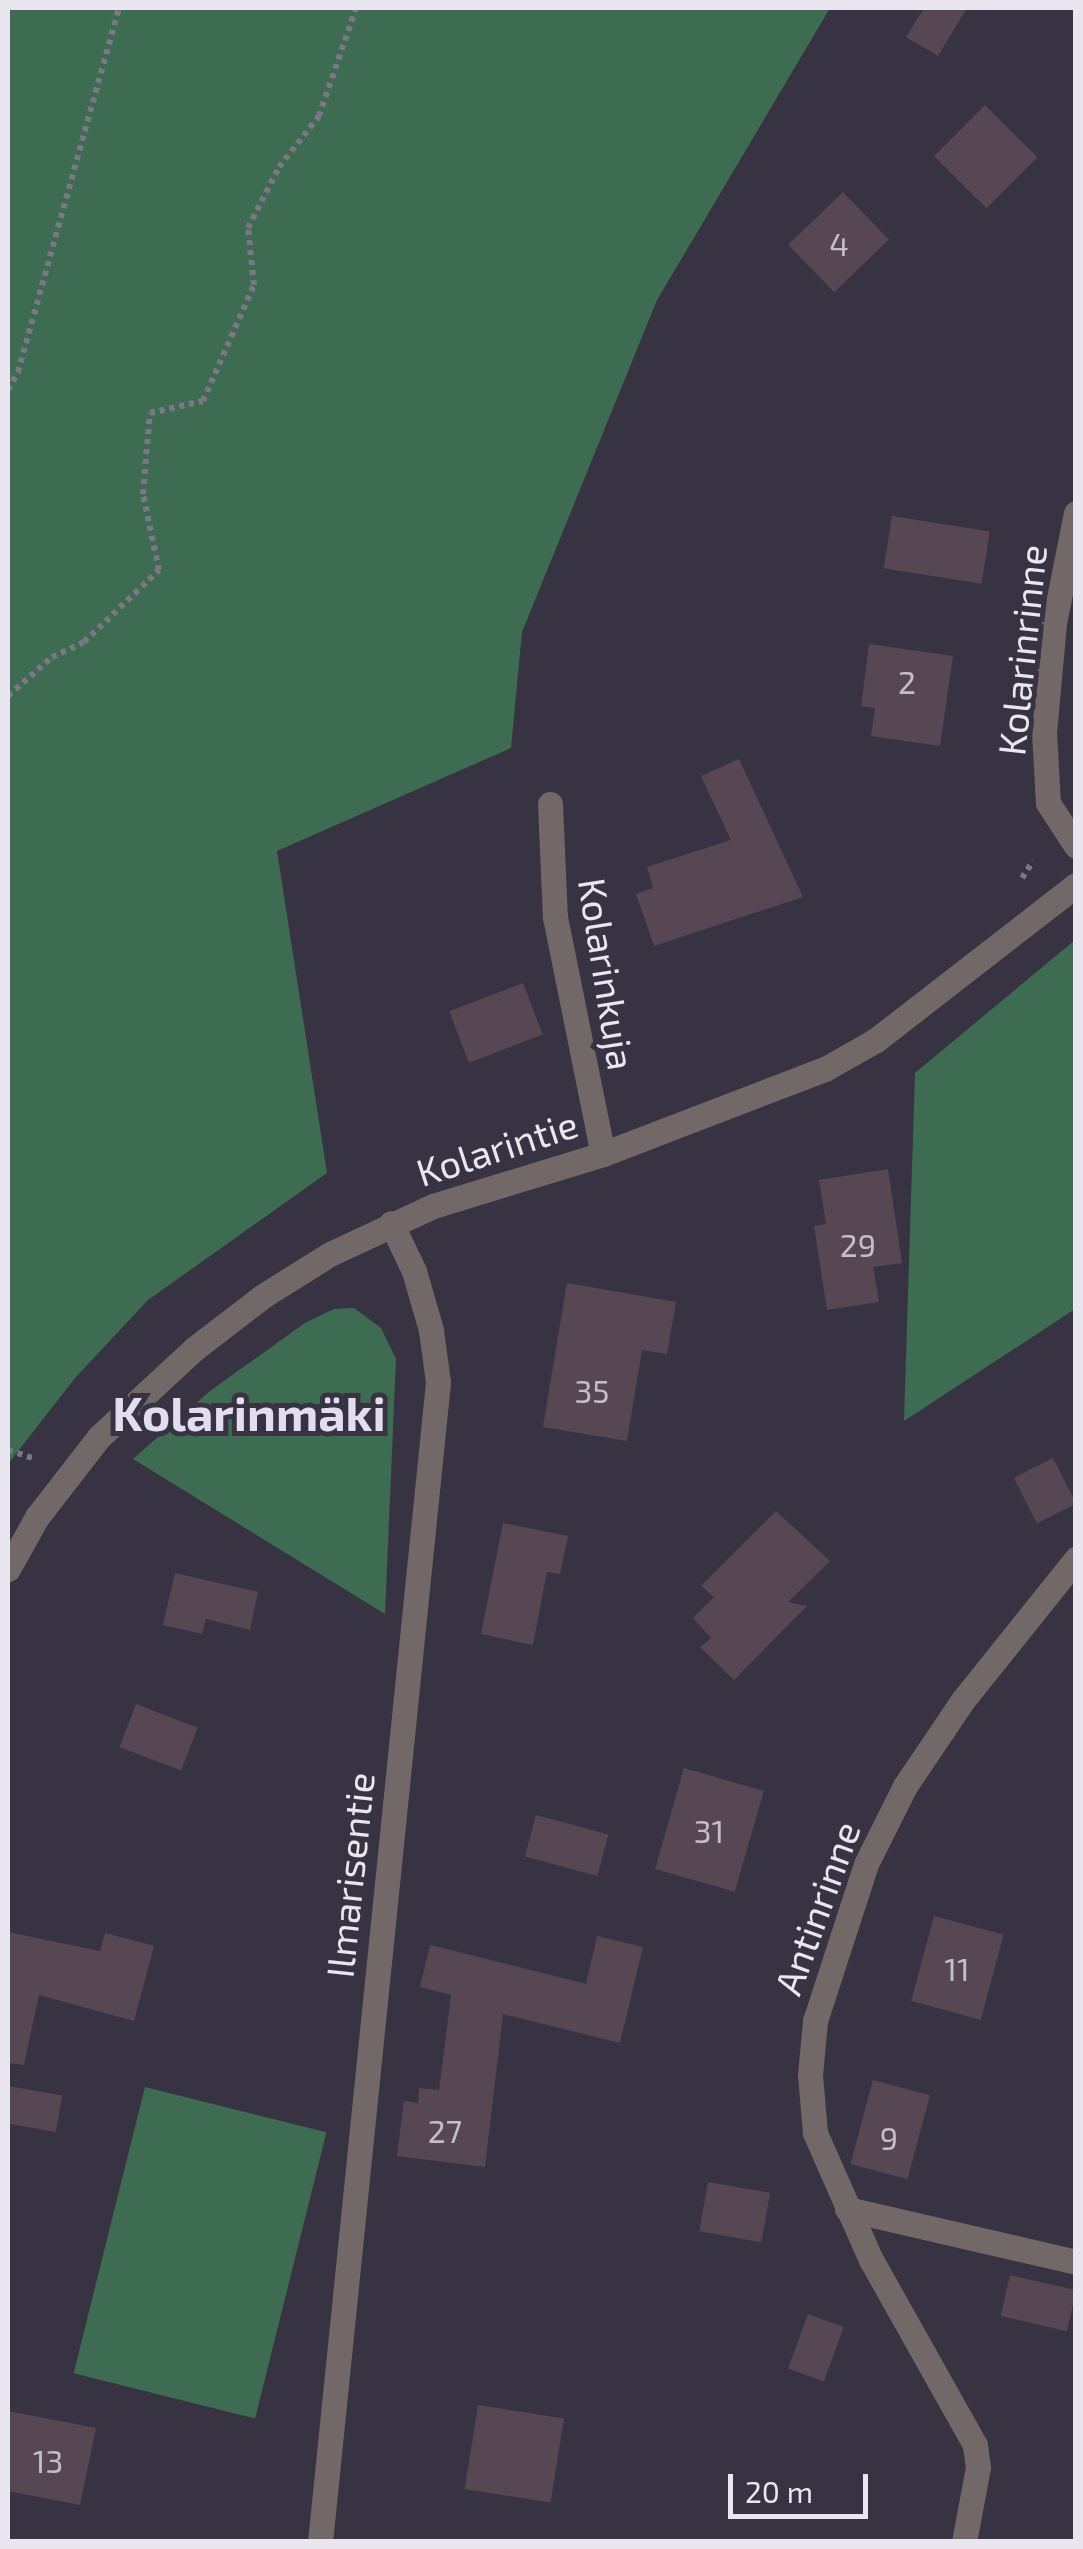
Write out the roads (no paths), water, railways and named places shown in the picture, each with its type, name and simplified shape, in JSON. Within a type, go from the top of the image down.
[{"type":"street","name":"Kolarinrinne","points":[[1076,513],[1054,623],[1044,732],[1048,803],[1076,846]]},
{"type":"street","name":"Kolarinkuja","points":[[550,804],[554,917],[603,1154]]},
{"type":"street","name":"Kolarintie","points":[[8,1569],[37,1516],[99,1436],[194,1349],[263,1296],[392,1223],[603,1154],[758,1098],[825,1069],[876,1040],[1076,885]]},
{"type":"street","name":"Ilmarisentie","points":[[320,2542],[438,1382],[427,1315],[392,1223]]},
{"type":"street","name":"Antinrinne","points":[[964,2542],[978,2467],[974,2444],[847,2208],[816,2133],[810,2075],[815,2022],[838,1938],[866,1864],[906,1786],[964,1700],[1076,1559]]},
{"type":"street","points":[[847,2208],[1076,2262]]},
{"type":"district","name":"Kolarinmäki","points":[[249,1413]]}]
